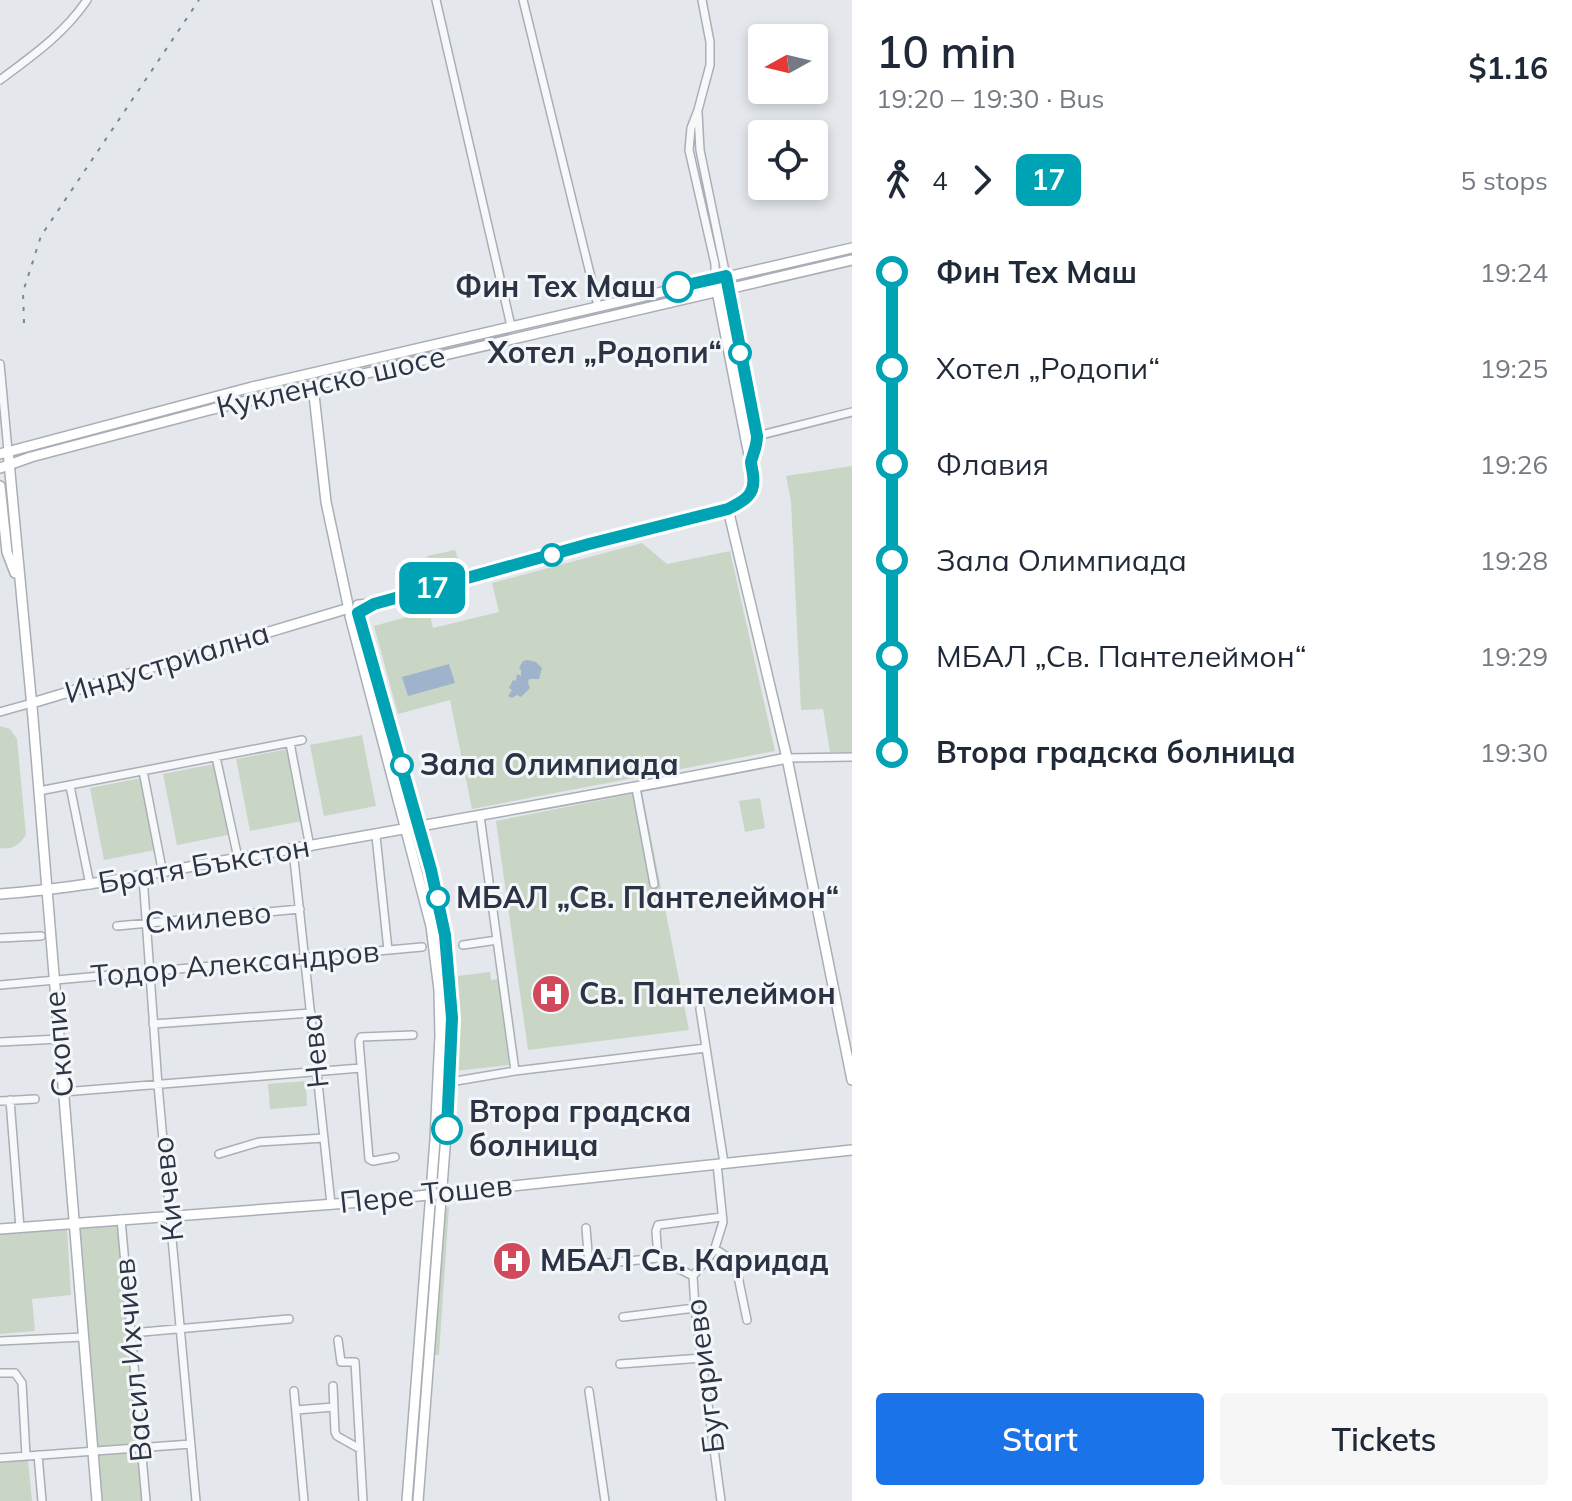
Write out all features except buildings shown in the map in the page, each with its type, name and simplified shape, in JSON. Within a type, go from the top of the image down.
[{"type":"street","points":[[0,80],[73,21],[87,0]]},
{"type":"street","points":[[436,0],[511,326]]},
{"type":"street","points":[[523,0],[598,306]]},
{"type":"street","points":[[702,0],[710,54],[691,128],[689,150],[715,264],[721,277],[754,481],[746,501],[728,509],[787,758],[852,1080]]},
{"type":"street","name":"Кукленско шосе","points":[[4,453],[252,387],[852,248]]},
{"type":"street","name":"Кукленско шосе","points":[[5,466],[213,409],[852,260]]},
{"type":"street","points":[[721,290],[757,436],[757,448],[751,463]]},
{"type":"street","points":[[0,364],[4,453]]},
{"type":"street","points":[[313,386],[326,502],[347,593],[419,826],[440,911],[448,959],[452,1018],[450,1082],[418,1501]]},
{"type":"street","points":[[757,436],[852,412]]},
{"type":"street","name":"Скопие","points":[[4,453],[32,703],[97,1501]]},
{"type":"street","name":"Скопие","points":[[0,486],[7,552],[20,587]]},
{"type":"street","name":"Индустриална","points":[[0,712],[335,614],[728,509]]},
{"type":"street","points":[[352,610],[433,934],[439,990],[439,1049],[430,1195],[407,1501]]},
{"type":"street","points":[[39,791],[302,740]]},
{"type":"street","points":[[290,743],[310,847]]},
{"type":"street","points":[[216,757],[238,858]]},
{"type":"street","points":[[419,826],[787,758],[852,757]]},
{"type":"street","points":[[143,771],[163,874]]},
{"type":"street","points":[[70,786],[90,885]]},
{"type":"street","points":[[636,788],[654,884]]},
{"type":"street","points":[[480,816],[515,1071]]},
{"type":"street","name":"Братя Бъкстон","points":[[0,894],[47,891],[163,874],[419,826]]},
{"type":"street","points":[[376,836],[388,950]]},
{"type":"street","name":"Нева","points":[[293,850],[331,1204]]},
{"type":"street","name":"Кичево","points":[[143,877],[158,1085],[196,1501]]},
{"type":"street","name":"Смилево","points":[[117,926],[300,909]]},
{"type":"street","points":[[0,938],[41,936]]},
{"type":"street","points":[[463,945],[497,940]]},
{"type":"street","name":"Тодор Александров","points":[[0,985],[422,947]]},
{"type":"street","name":"Бугариево","points":[[700,1009],[720,1163],[722,1217],[715,1249],[693,1276],[721,1501]]},
{"type":"street","points":[[153,1024],[311,1013]]},
{"type":"street","points":[[395,1157],[369,1159],[359,1041],[361,1037],[413,1035]]},
{"type":"street","points":[[0,1042],[59,1039]]},
{"type":"street","points":[[450,1082],[706,1048]]},
{"type":"street","points":[[63,1092],[361,1068]]},
{"type":"street","points":[[0,1101],[35,1099]]},
{"type":"street","points":[[10,1100],[20,1228]]},
{"type":"street","points":[[219,1154],[259,1142],[324,1138]]},
{"type":"street","name":"Пере Тошев","points":[[0,1229],[430,1195],[852,1150]]},
{"type":"street","points":[[658,1258],[658,1225],[722,1217]]},
{"type":"street","name":"Васил Ихчиев","points":[[121,1219],[146,1501]]},
{"type":"street","points":[[586,1228],[589,1265],[658,1258],[693,1276]]},
{"type":"street","points":[[715,1249],[735,1262],[747,1320]]},
{"type":"street","points":[[623,1317],[695,1308]]},
{"type":"street","points":[[131,1333],[289,1319]]},
{"type":"street","points":[[0,1341],[83,1337]]},
{"type":"street","points":[[338,1340],[341,1362],[355,1362],[363,1501]]},
{"type":"street","points":[[620,1364],[702,1358]]},
{"type":"street","points":[[0,1373],[15,1373],[22,1383],[26,1456]]},
{"type":"street","points":[[333,1386],[335,1432],[360,1449]]},
{"type":"street","points":[[294,1391],[304,1501]]},
{"type":"street","points":[[589,1391],[605,1501]]},
{"type":"street","points":[[296,1410],[334,1407]]},
{"type":"street","points":[[0,1458],[191,1444]]},
{"type":"street","points":[[38,1455],[42,1501]]},
{"type":"green space","points":[[852,466],[852,752],[830,752],[823,709],[801,710],[791,501],[786,476]]},
{"type":"green space","points":[[642,543],[667,564],[730,551],[775,751],[472,809],[450,700],[398,714],[374,626],[429,611],[433,628],[499,612],[492,583]]},
{"type":"green space","points":[[455,550],[460,564],[432,571],[427,556]]},
{"type":"green space","points":[[0,726],[10,729],[17,739],[26,835],[21,842],[8,848],[0,848]]},
{"type":"green space","points":[[362,735],[376,806],[324,816],[310,745]]},
{"type":"green space","points":[[288,749],[302,821],[250,831],[236,759]]},
{"type":"green space","points":[[214,764],[228,835],[177,845],[163,774]]},
{"type":"green space","points":[[141,778],[155,850],[104,860],[90,788]]},
{"type":"green space","points":[[642,792],[689,1030],[528,1050],[496,821]]},
{"type":"green space","points":[[760,798],[765,828],[745,832],[739,801]]},
{"type":"green space","points":[[490,972],[491,980],[499,979],[509,1065],[455,1071],[459,1032],[458,976]]},
{"type":"green space","points":[[306,1081],[307,1106],[270,1109],[268,1084]]},
{"type":"green space","points":[[449,1207],[439,1355],[435,1355],[444,1208]]},
{"type":"green space","points":[[118,1221],[143,1501],[100,1501],[76,1225]]},
{"type":"green space","points":[[67,1229],[71,1295],[32,1299],[35,1331],[0,1334],[0,1233]]},
{"type":"green space","points":[[28,1460],[32,1501],[0,1501],[0,1463]]},
{"type":"water","points":[[527,660],[536,662],[542,668],[539,679],[529,679],[530,688],[521,697],[517,695],[512,698],[508,696],[512,690],[509,688],[513,680],[516,681],[517,674],[521,676],[519,668]]},
{"type":"water","points":[[449,664],[455,683],[408,696],[402,677]]},
{"type":"railway","points":[[24,323],[23,292],[41,236],[199,0]]},
{"type":"bus line","name":"17","points":[[447,1129],[452,1018],[445,935],[431,870],[358,613],[374,604],[728,509],[746,501],[754,481],[751,463],[757,448],[757,436],[726,276],[678,287]]},
{"type":"place","name":"Фин Тех Маш","points":[[678,287]]},
{"type":"place","name":"Хотел „Родопи“","points":[[740,353]]},
{"type":"place","name":"Зала Олимпиада","points":[[402,765]]},
{"type":"place","name":"МБАЛ „Св. Пантелеймон“","points":[[438,898]]},
{"type":"place","name":"Св. Пантелеймон","points":[[551,994]]},
{"type":"place","name":"Втора градска болница","points":[[447,1129]]},
{"type":"place","name":"МБАЛ Св. Каридад","points":[[512,1261]]}]
